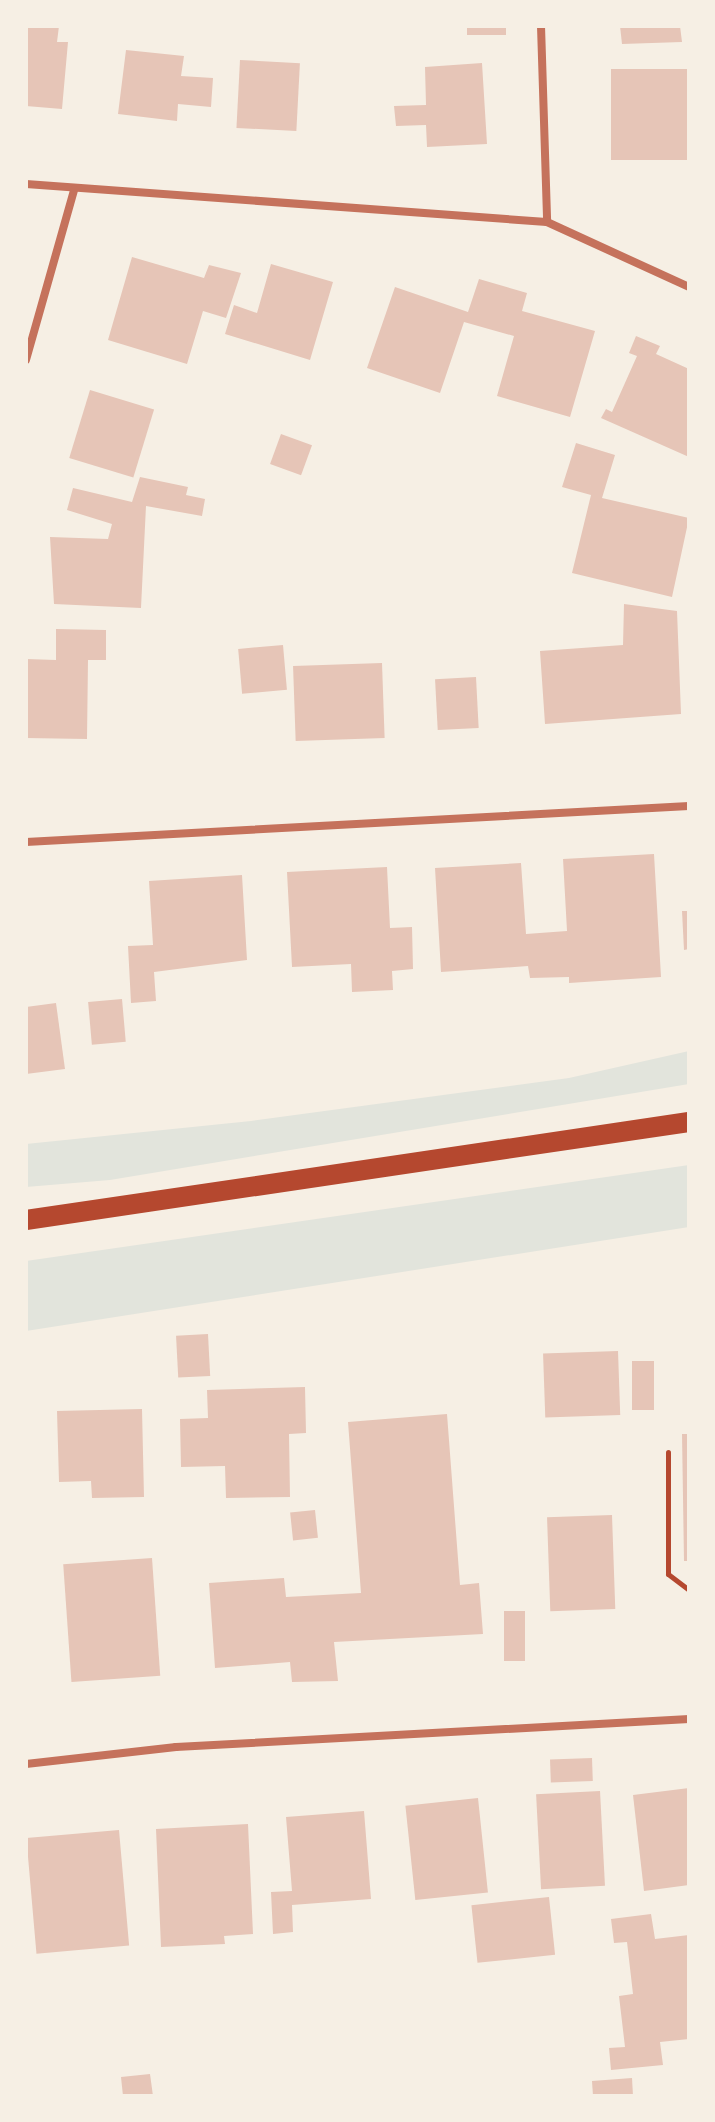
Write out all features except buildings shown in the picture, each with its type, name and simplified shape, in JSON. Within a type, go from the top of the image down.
[{"type":"main road","points":[[26,1220],[689,1122]]},
{"type":"street","points":[[541,26],[547,222]]},
{"type":"street","points":[[26,184],[74,190],[547,222],[689,287]]},
{"type":"street","points":[[26,360],[74,190]]},
{"type":"street","points":[[26,842],[689,806]]},
{"type":"street","points":[[26,1764],[176,1747],[689,1719]]},
{"type":"path","points":[[668,1452],[668,1574],[689,1590]]},
{"type":"shaded area","points":[[689,1051],[689,1084],[110,1180],[26,1187],[26,1144],[251,1121],[569,1078]]},
{"type":"shaded area","points":[[689,1165],[689,1227],[26,1331],[26,1261]]}]
